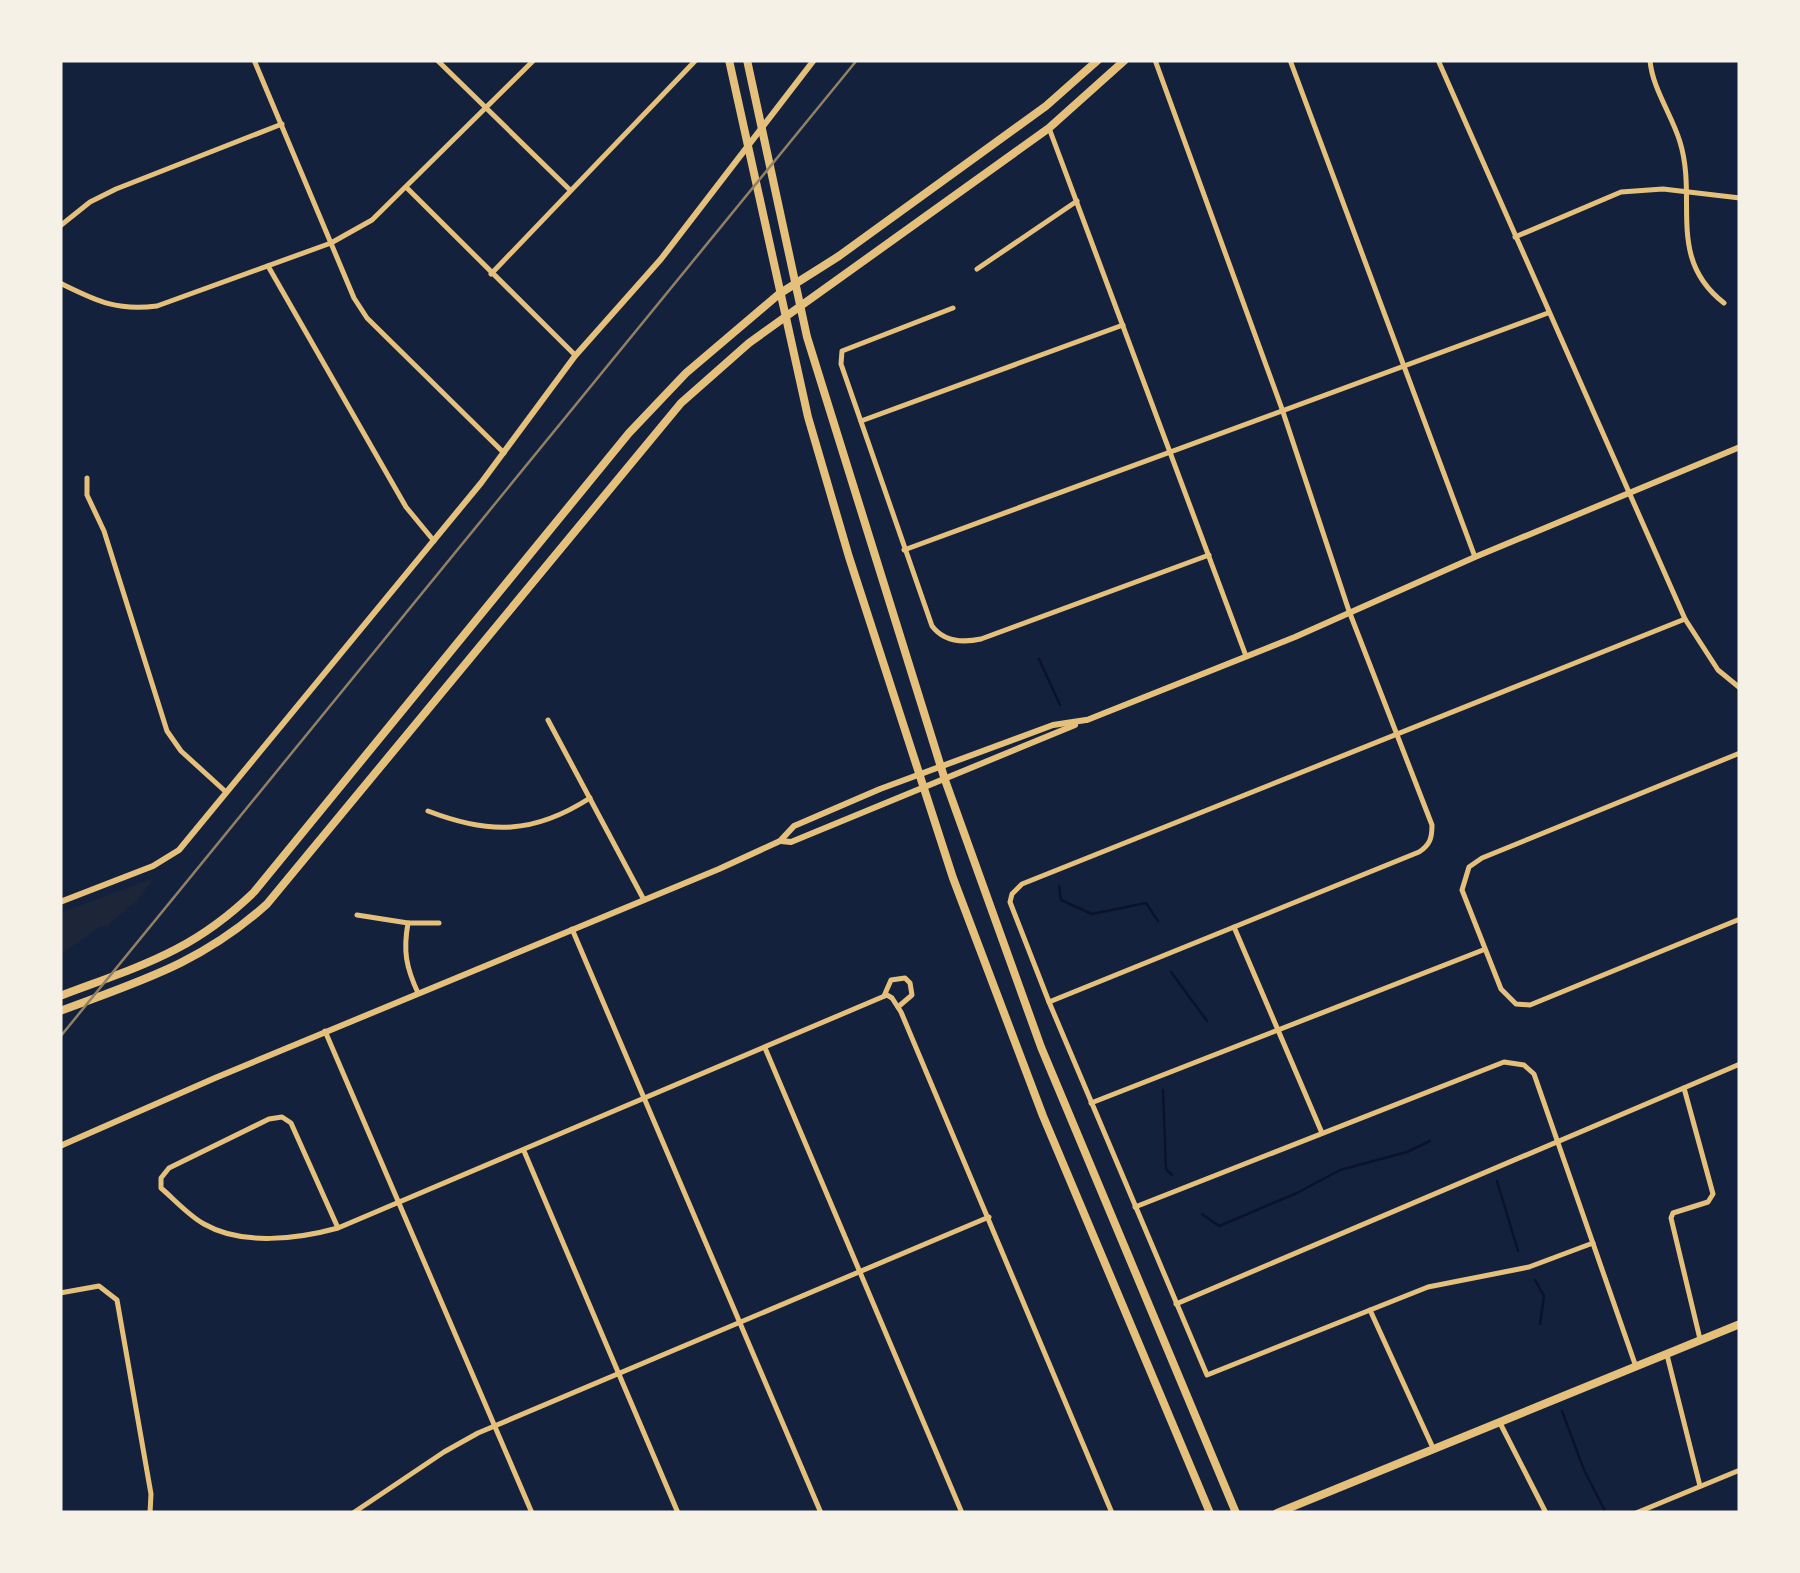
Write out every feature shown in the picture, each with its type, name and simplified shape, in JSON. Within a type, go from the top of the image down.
[{"type":"main road","points":[[730,60],[808,417],[849,558],[959,896],[1043,1116],[1210,1513]]},
{"type":"main road","points":[[747,60],[800,308],[836,439],[945,780],[1041,1047],[1236,1513]]},
{"type":"main road","points":[[60,996],[172,954],[208,934],[254,892],[629,433],[686,373],[779,294],[839,256],[1046,106],[1098,60]]},
{"type":"main road","points":[[60,1011],[163,973],[217,944],[267,904],[681,403],[750,343],[1049,128],[1126,60]]},
{"type":"main road","points":[[1277,1513],[1740,1324]]},
{"type":"street","points":[[254,60],[354,298],[367,318],[504,453]]},
{"type":"street","points":[[437,60],[570,190]]},
{"type":"street","points":[[60,283],[103,304],[134,309],[157,306],[331,243],[372,220],[534,60]]},
{"type":"street","points":[[491,274],[696,60]]},
{"type":"street","points":[[60,902],[162,862],[178,850],[434,541],[576,356],[661,259],[814,60]]},
{"type":"street","points":[[1048,1002],[1420,852],[1429,844],[1432,825],[1348,612],[1282,410],[1155,60]]},
{"type":"street","points":[[1290,60],[1475,557]]},
{"type":"street","points":[[1438,60],[1686,618],[1718,670],[1740,688]]},
{"type":"street","points":[[1650,60],[1681,144],[1688,247],[1696,272],[1709,292],[1724,303]]},
{"type":"street","points":[[60,226],[90,202],[116,189],[282,124]]},
{"type":"street","points":[[1049,128],[1246,656]]},
{"type":"street","points":[[407,188],[576,356]]},
{"type":"street","points":[[1515,237],[1620,192],[1663,189],[1740,198]]},
{"type":"street","points":[[977,269],[1077,202]]},
{"type":"street","points":[[268,266],[406,507],[434,541]]},
{"type":"street","points":[[953,308],[842,351],[842,364],[904,550],[938,633],[952,640],[971,641],[1208,555]]},
{"type":"street","points":[[904,550],[1548,313]]},
{"type":"street","points":[[861,422],[1123,325]]},
{"type":"street","points":[[780,841],[791,842],[945,780],[1740,448]]},
{"type":"street","points":[[87,478],[87,495],[104,531],[167,731],[181,752],[226,792]]},
{"type":"street","points":[[1593,1243],[1529,1267],[1428,1287],[1210,1376],[1204,1370],[1048,1002],[1011,910],[1012,894],[1022,884],[1686,618]]},
{"type":"street","points":[[548,720],[644,900]]},
{"type":"street","points":[[60,1146],[325,1031],[644,900],[780,841],[794,826],[920,773],[1054,725],[1086,720]]},
{"type":"street","points":[[1740,753],[1482,858],[1469,868],[1462,882],[1500,989],[1516,1004],[1530,1005],[1573,990],[1740,919]]},
{"type":"street","points":[[428,811],[484,826],[521,829],[564,815],[590,798]]},
{"type":"street","points":[[357,915],[408,923],[439,923]]},
{"type":"street","points":[[408,923],[403,948],[418,993]]},
{"type":"street","points":[[1234,927],[1322,1133]]},
{"type":"street","points":[[572,930],[820,1513]]},
{"type":"street","points":[[1092,1104],[1484,950]]},
{"type":"street","points":[[884,996],[892,980],[905,978],[912,995],[898,1007]]},
{"type":"street","points":[[338,1228],[291,1123],[282,1117],[269,1119],[169,1168],[161,1178],[161,1188],[207,1226],[230,1233],[304,1237],[338,1228],[524,1152],[884,996],[892,998],[989,1217],[1112,1513]]},
{"type":"street","points":[[325,1031],[532,1513]]},
{"type":"street","points":[[764,1048],[962,1513]]},
{"type":"street","points":[[1136,1207],[1504,1062],[1516,1062],[1534,1074],[1635,1364]]},
{"type":"street","points":[[1176,1304],[1740,1064]]},
{"type":"street","points":[[1684,1088],[1714,1194],[1708,1202],[1673,1213],[1671,1218],[1700,1339]]},
{"type":"street","points":[[524,1152],[678,1513]]},
{"type":"street","points":[[353,1513],[444,1452],[494,1427],[989,1217]]},
{"type":"street","points":[[60,1293],[99,1286],[117,1300],[150,1513]]},
{"type":"street","points":[[1370,1310],[1433,1448]]},
{"type":"street","points":[[1666,1352],[1700,1486]]},
{"type":"street","points":[[1499,1420],[1546,1513]]},
{"type":"street","points":[[1636,1513],[1740,1470]]},
{"type":"shaded area","points":[[154,878],[138,899],[106,927],[100,926],[60,955],[60,913]]},
{"type":"waterway","points":[[1039,659],[1060,705]]},
{"type":"waterway","points":[[1059,886],[1061,900],[1092,914],[1146,903],[1158,921]]},
{"type":"waterway","points":[[1171,972],[1207,1021]]},
{"type":"waterway","points":[[1163,1090],[1166,1169],[1172,1175]]},
{"type":"waterway","points":[[1202,1214],[1219,1226],[1340,1170],[1407,1152],[1430,1141]]},
{"type":"waterway","points":[[1497,1181],[1518,1251]]},
{"type":"waterway","points":[[1535,1280],[1544,1296],[1540,1324]]},
{"type":"waterway","points":[[1562,1411],[1584,1470],[1606,1513]]},
{"type":"railway","points":[[60,1037],[857,60]]}]
